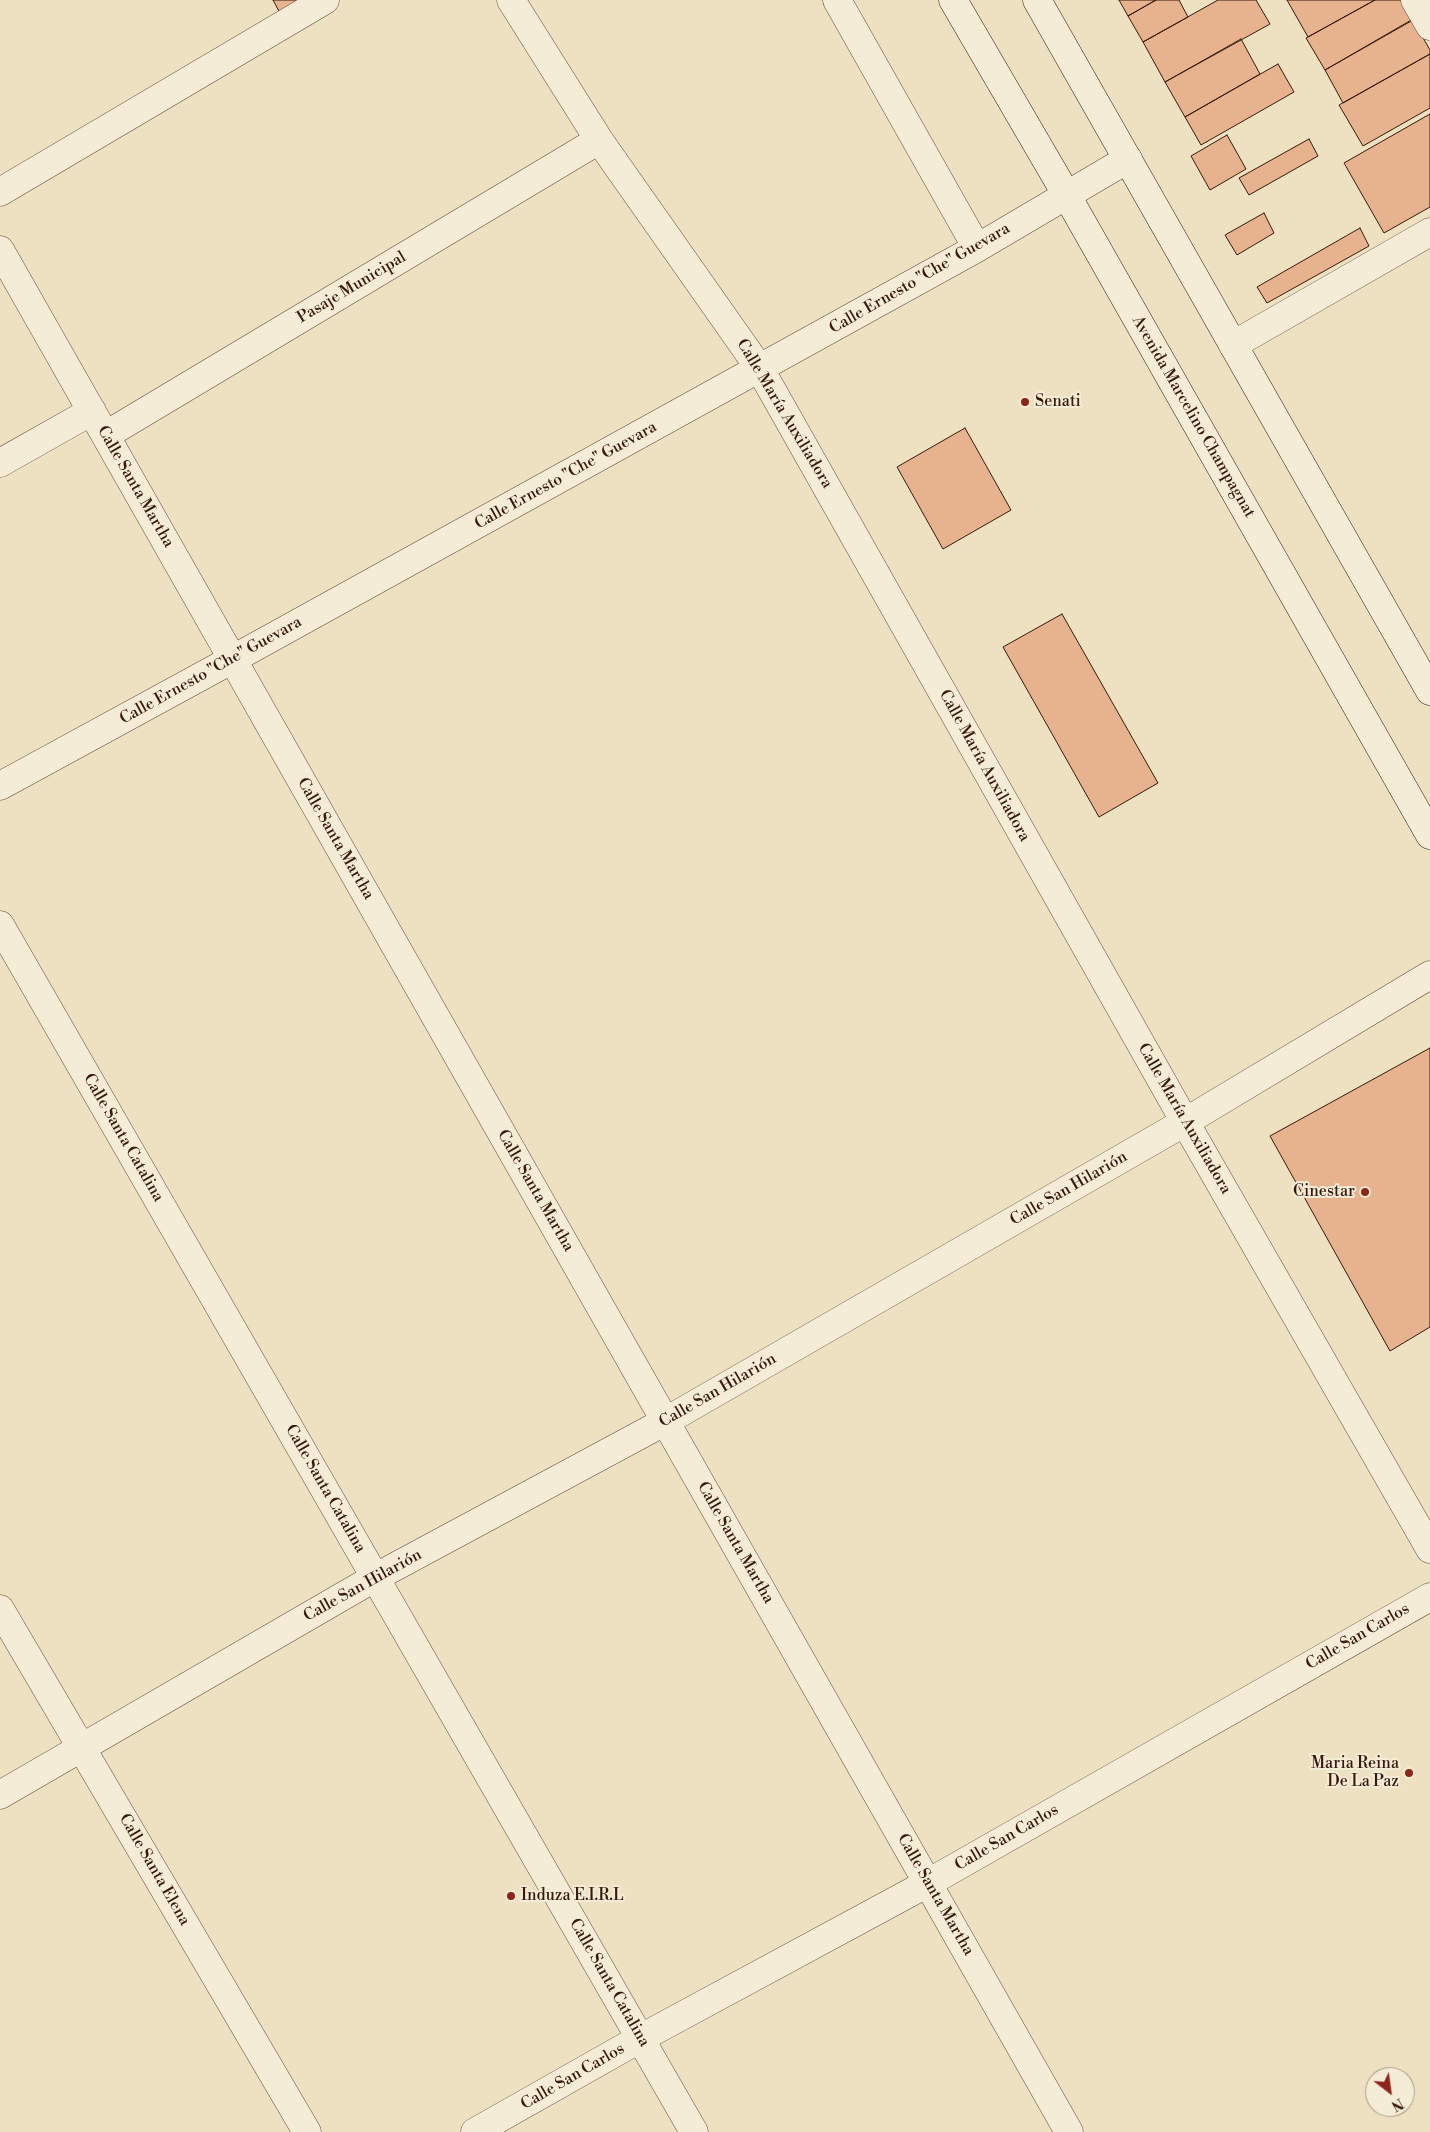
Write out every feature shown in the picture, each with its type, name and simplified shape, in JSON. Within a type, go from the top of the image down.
[{"type":"street","points":[[0,192],[325,0]]},
{"type":"street","name":"Calle María Auxiliadora","points":[[511,0],[599,140],[760,368],[1185,1122],[1430,1549]]},
{"type":"street","points":[[837,0],[977,248]]},
{"type":"street","name":"Avenida Marcelino Champagnat","points":[[952,0],[1066,194],[1430,836]]},
{"type":"street","points":[[1037,0],[1430,691]]},
{"type":"street","points":[[1415,0],[1430,26]]},
{"type":"street","name":"Pasaje Municipal","points":[[106,435],[599,140]]},
{"type":"street","name":"Calle Ernesto \"Che\" Guevara","points":[[0,786],[233,660],[977,248],[1128,159]]},
{"type":"street","points":[[1233,345],[1430,232]]},
{"type":"street","name":"Calle Santa Martha","points":[[0,250],[1070,2132]]},
{"type":"street","points":[[0,462],[92,411]]},
{"type":"street","name":"Calle Santa Catalina","points":[[0,924],[694,2132]]},
{"type":"street","name":"Calle San Hilarión","points":[[0,1795],[376,1577],[666,1421],[1185,1122],[1430,975]]},
{"type":"street","name":"Calle San Carlos","points":[[475,2132],[641,2038],[928,1883],[1430,1596]]},
{"type":"street","name":"Calle Santa Elena","points":[[0,1609],[307,2132]]},
{"type":"building","points":[[273,0],[307,0],[281,15]]},
{"type":"building","points":[[1119,0],[1156,0],[1128,16]]},
{"type":"building","points":[[1156,0],[1179,0],[1188,17],[1143,42],[1128,16]]},
{"type":"building","points":[[1218,0],[1256,0],[1270,24],[1165,82],[1143,42]]},
{"type":"building","points":[[1287,0],[1375,0],[1308,37]]},
{"type":"building","points":[[1375,0],[1403,0],[1413,19],[1325,70],[1306,38]]},
{"type":"building","points":[[1413,20],[1430,50],[1430,54],[1343,103],[1325,70]]},
{"type":"building","points":[[1241,39],[1260,74],[1185,117],[1165,82]]},
{"type":"building","points":[[1430,54],[1430,108],[1363,146],[1339,105]]},
{"type":"building","points":[[1278,64],[1294,92],[1201,145],[1185,117]]},
{"type":"building","points":[[1430,114],[1430,207],[1384,233],[1344,163]]},
{"type":"building","points":[[1227,135],[1246,169],[1210,190],[1191,156]]},
{"type":"building","points":[[1309,139],[1318,156],[1249,195],[1239,178]]},
{"type":"building","points":[[1264,213],[1274,233],[1237,255],[1225,235]]},
{"type":"building","points":[[1360,228],[1369,246],[1267,303],[1257,287]]},
{"type":"building","points":[[965,428],[1011,510],[943,549],[897,467]]},
{"type":"building","points":[[1062,614],[1158,783],[1099,817],[1003,647]]},
{"type":"building","name":"Cinestar","points":[[1430,1048],[1430,1327],[1390,1351],[1270,1136]]},
{"type":"place","name":"Senati","points":[[1025,402]]},
{"type":"place","name":"Cinestar","points":[[1365,1192]]},
{"type":"place","name":"Maria Reina De La Paz","points":[[1409,1773]]},
{"type":"place","name":"Induza E.I.R.L","points":[[511,1896]]}]
